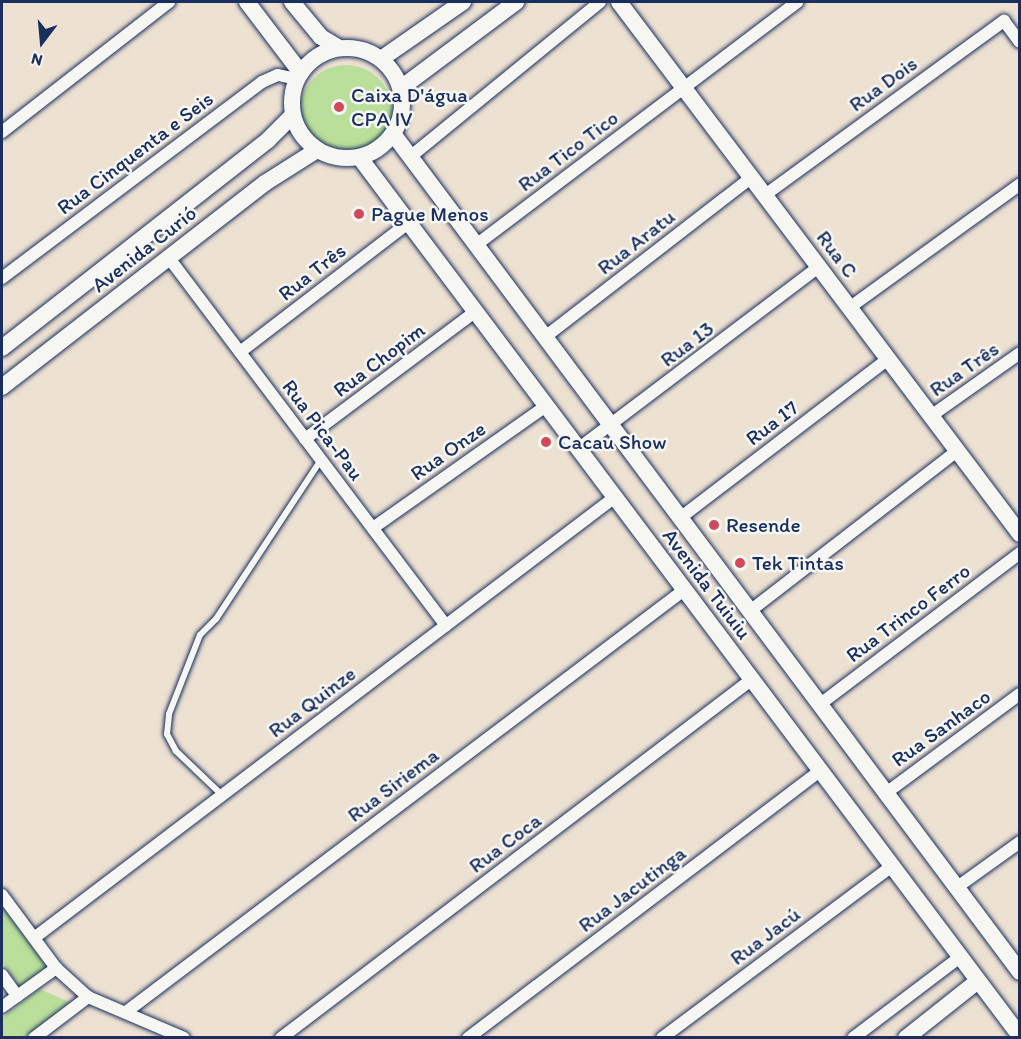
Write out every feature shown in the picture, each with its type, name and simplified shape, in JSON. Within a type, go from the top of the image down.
[{"type":"main road","points":[[247,2],[299,76]]},
{"type":"main road","points":[[292,2],[321,37],[339,48]]},
{"type":"main road","points":[[381,59],[463,2]]},
{"type":"main road","points":[[401,88],[516,2]]},
{"type":"main road","name":"Rua C","points":[[619,2],[1018,530]]},
{"type":"main road","points":[[339,48],[354,48],[381,59],[401,88],[401,120],[394,135],[384,145],[360,158],[345,159],[317,150],[298,129],[293,115],[292,96],[299,76],[311,61],[339,48]]},
{"type":"main road","name":"Avenida Curió","points":[[2,348],[268,140],[293,115]]},
{"type":"main road","name":"Avenida Tuiuiu","points":[[394,135],[1020,972]]},
{"type":"main road","name":"Avenida Curió","points":[[2,387],[265,183],[317,150]]},
{"type":"main road","name":"Avenida Tuiuiu","points":[[360,158],[1020,1036]]},
{"type":"main road","points":[[906,1038],[978,981]]},
{"type":"street","points":[[2,132],[169,2]]},
{"type":"street","points":[[410,157],[600,2]]},
{"type":"street","name":"Rua Tico Tico","points":[[476,245],[797,2]]},
{"type":"street","name":"Rua Dois","points":[[765,195],[1004,21],[1020,42]]},
{"type":"street","name":"Rua Cinquenta e Seis","points":[[2,278],[262,82],[278,75],[299,76]]},
{"type":"street","name":"Rua Aratu","points":[[545,337],[752,177]]},
{"type":"street","points":[[849,308],[1020,184]]},
{"type":"street","name":"Rua Três","points":[[240,352],[408,222]]},
{"type":"street","name":"Rua Pica-Pau","points":[[170,258],[446,626]]},
{"type":"street","name":"Rua 13","points":[[579,450],[819,267]]},
{"type":"street","name":"Rua Chopim","points":[[305,439],[475,312]]},
{"type":"street","name":"Rua Três","points":[[931,416],[1020,353]]},
{"type":"street","name":"Rua 17","points":[[680,518],[888,359]]},
{"type":"street","name":"Rua Onze","points":[[373,528],[546,406]]},
{"type":"street","points":[[750,611],[957,451]]},
{"type":"street","name":"Rua Quinze","points":[[33,938],[615,498]]},
{"type":"street","name":"Rua Trinco Ferro","points":[[819,705],[1020,553]]},
{"type":"street","name":"Rua Siriema","points":[[126,1012],[684,590]]},
{"type":"street","name":"Rua Coca","points":[[281,1038],[752,680]]},
{"type":"street","name":"Rua Sanhaco","points":[[886,793],[1020,694]]},
{"type":"street","name":"Rua Jacutinga","points":[[468,1038],[820,771]]},
{"type":"street","points":[[956,888],[1020,842]]},
{"type":"street","name":"Rua Jacú","points":[[662,1038],[892,866]]},
{"type":"street","points":[[2,896],[56,968],[88,997],[184,1038]]},
{"type":"street","points":[[853,1038],[960,957]]},
{"type":"street","points":[[2,1007],[56,968]]},
{"type":"street","points":[[2,975],[17,996]]},
{"type":"street","points":[[34,1038],[88,997]]},
{"type":"lane","points":[[222,795],[176,751],[168,734],[169,714],[200,635],[216,619],[321,459]]},
{"type":"green space","points":[[346,65],[363,69],[378,79],[388,94],[392,111],[388,128],[378,143],[363,153],[346,157],[329,153],[314,143],[304,128],[300,111],[304,94],[314,79],[329,69]]},
{"type":"green space","points":[[2,906],[47,967],[20,987],[2,962]]},
{"type":"green space","points":[[40,989],[71,1003],[25,1037],[2,1038],[2,1018]]},
{"type":"place","name":"Caixa D'água CPA IV","points":[[339,107]]},
{"type":"place","name":"Pague Menos","points":[[359,214]]},
{"type":"place","name":"Cacau Show","points":[[546,442]]},
{"type":"place","name":"Resende","points":[[714,525]]},
{"type":"place","name":"Tek Tintas","points":[[740,563]]}]
